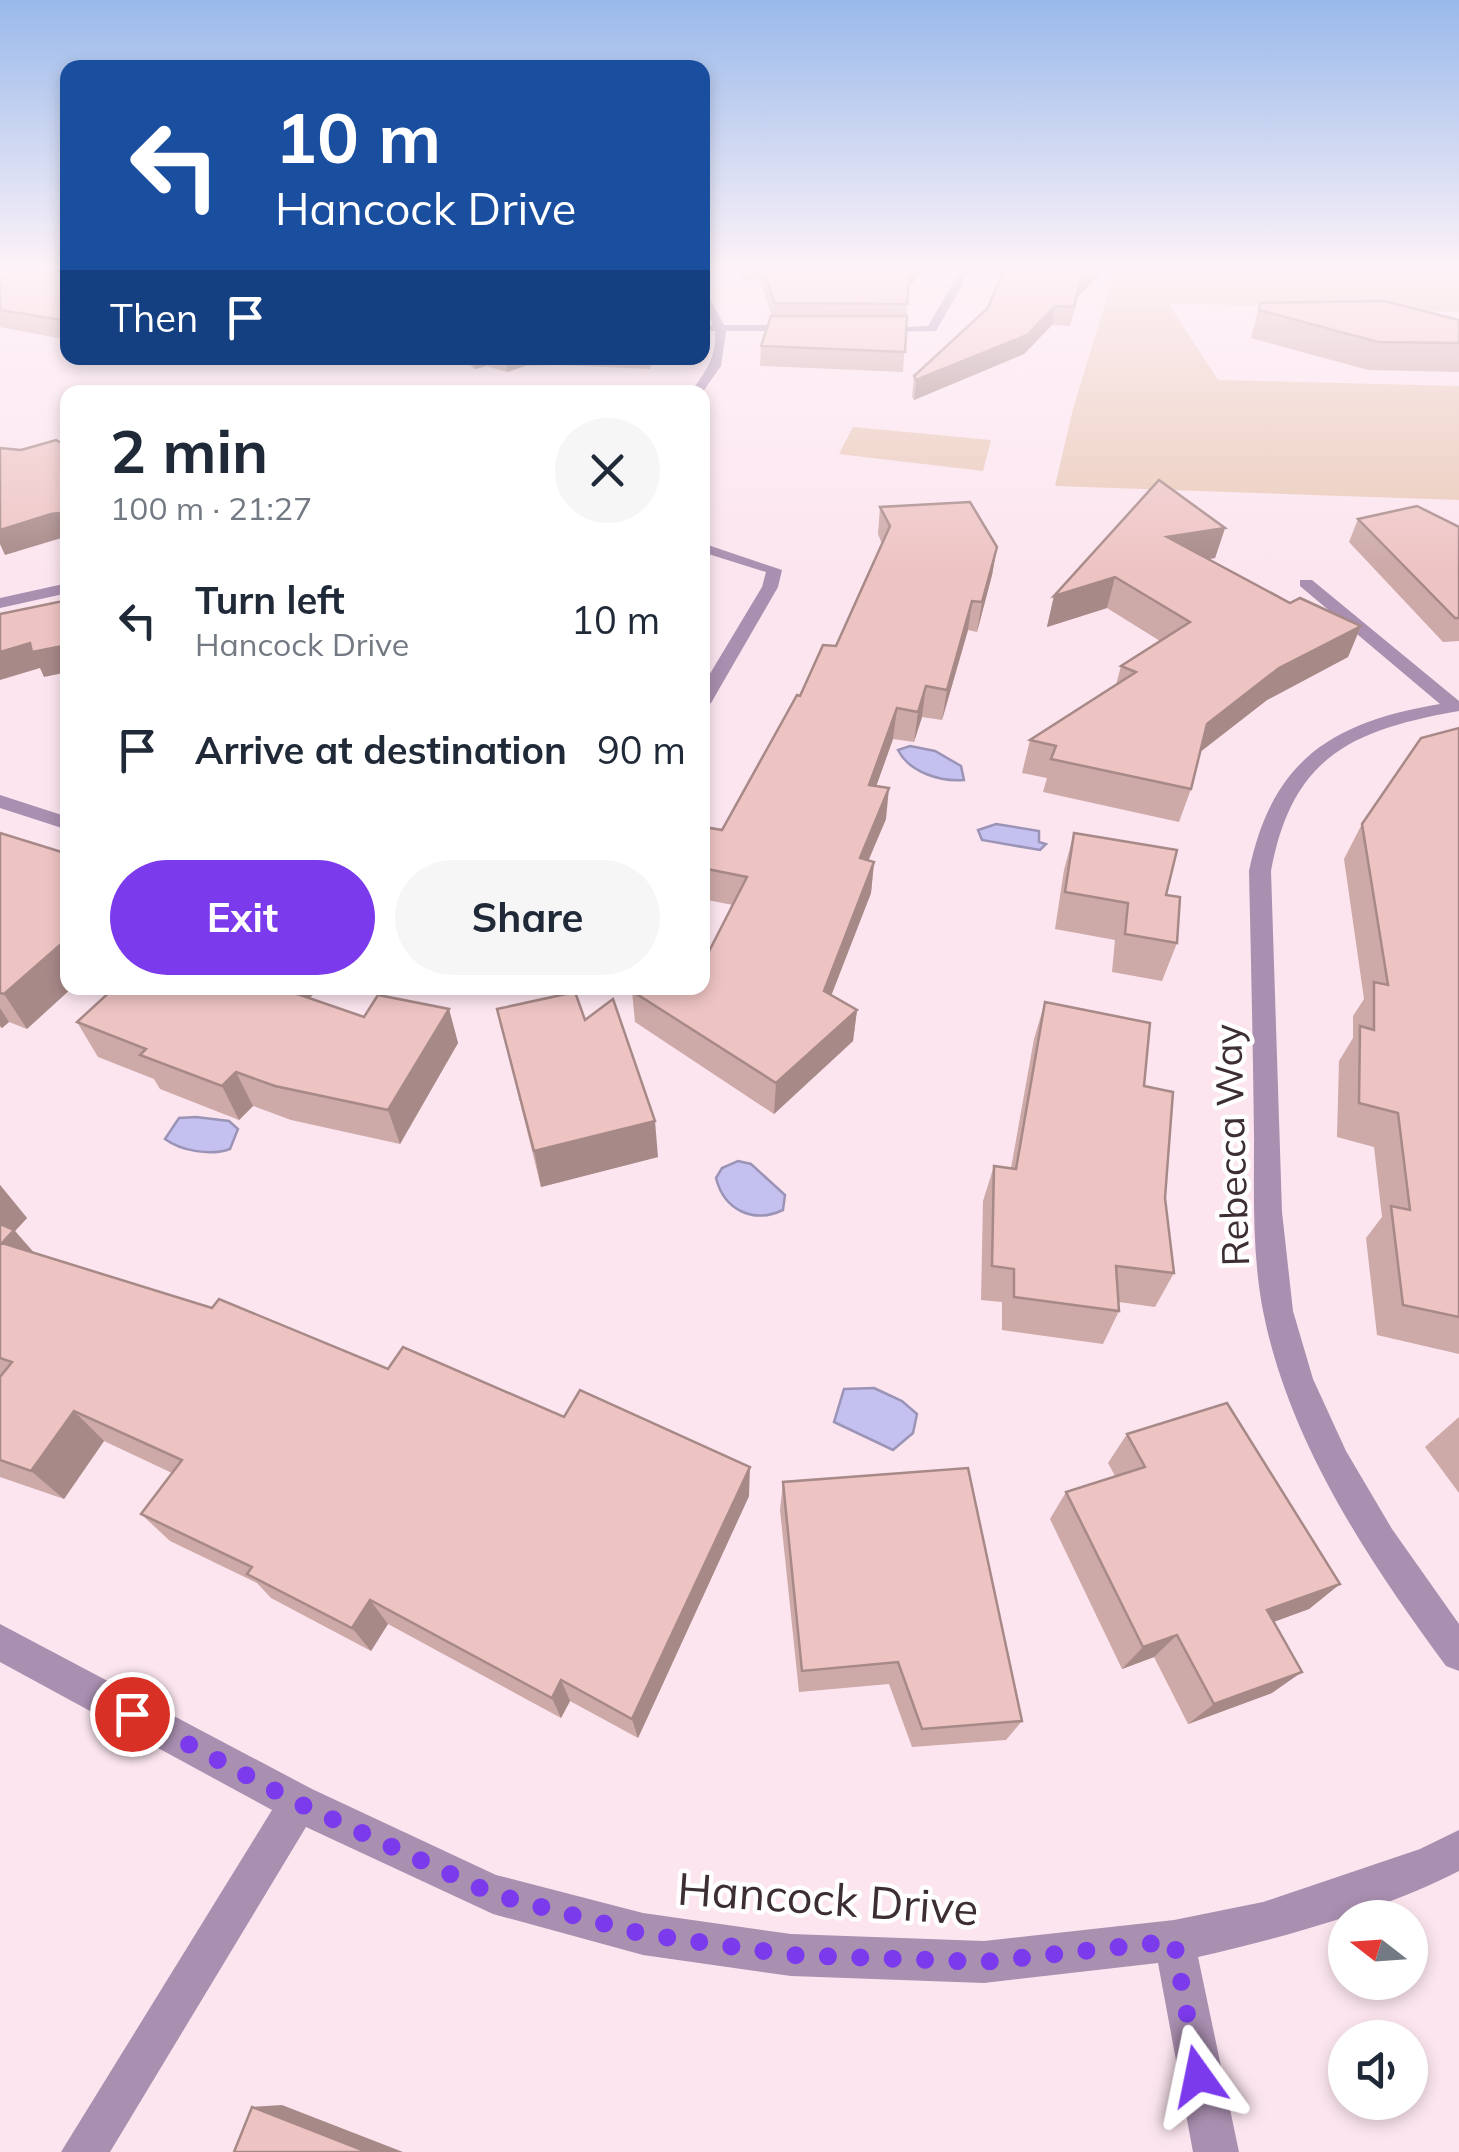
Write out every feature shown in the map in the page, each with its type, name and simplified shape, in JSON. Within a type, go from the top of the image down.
[{"type":"street","points":[[710,550],[774,570],[770,587],[710,690]]},
{"type":"street","points":[[1306,584],[1456,706]]},
{"type":"street","points":[[0,604],[60,590]]},
{"type":"street","name":"Rebecca Way","points":[[1456,706],[1370,727],[1336,744],[1308,765],[1285,789],[1270,818],[1260,871],[1270,1260],[1283,1333],[1311,1414],[1355,1503],[1459,1654]]},
{"type":"street","points":[[0,802],[60,821]]},
{"type":"street","name":"Hancock Drive","points":[[0,1642],[298,1803],[493,1894],[643,1934],[792,1955],[984,1962],[1174,1941],[1263,1922],[1428,1866],[1459,1850]]},
{"type":"street","points":[[84,2152],[298,1803]]},
{"type":"street","points":[[1174,1941],[1216,2152]]},
{"type":"shaded area","points":[[1084,371],[1212,371],[1218,380],[1459,386],[1459,500],[1055,486]]},
{"type":"shaded area","points":[[853,427],[991,440],[983,471],[839,454]]},
{"type":"shaded area","points":[[910,746],[935,751],[961,766],[964,780],[935,777],[917,770],[898,750]]},
{"type":"shaded area","points":[[996,824],[1039,831],[1039,842],[1046,844],[1040,850],[982,840],[978,830]]},
{"type":"shaded area","points":[[179,1118],[229,1121],[238,1129],[230,1149],[196,1151],[165,1139]]},
{"type":"shaded area","points":[[738,1161],[751,1164],[785,1195],[783,1210],[761,1215],[733,1206],[716,1178],[722,1168]]},
{"type":"shaded area","points":[[874,1388],[902,1401],[917,1414],[913,1433],[893,1450],[834,1422],[844,1389]]},
{"type":"building","points":[[919,371],[937,371],[916,380],[914,376]]},
{"type":"building","points":[[56,440],[60,442],[60,513],[0,530],[0,448],[21,450]]},
{"type":"building","points":[[1159,480],[1225,528],[1167,537],[1290,603],[1300,598],[1361,626],[1279,668],[1207,724],[1191,789],[1051,759],[1056,746],[1030,740],[1136,672],[1121,666],[1190,622],[1115,577],[1054,596]]},
{"type":"building","points":[[970,502],[997,547],[982,602],[972,601],[947,690],[926,686],[918,712],[897,708],[869,785],[889,788],[860,858],[874,862],[824,991],[857,1010],[776,1083],[638,995],[710,995],[710,949],[747,877],[710,870],[710,828],[722,830],[797,695],[800,696],[823,645],[836,646],[890,526],[880,507]]},
{"type":"building","points":[[1417,506],[1459,527],[1459,618],[1358,519]]},
{"type":"building","points":[[60,602],[60,647],[32,652],[30,643],[0,652],[0,614]]},
{"type":"building","points":[[1459,728],[1459,1317],[1403,1305],[1391,1206],[1410,1210],[1398,1113],[1359,1103],[1360,1026],[1374,1030],[1374,982],[1388,985],[1362,824],[1421,738]]},
{"type":"building","points":[[0,833],[60,852],[60,945],[4,994],[0,993]]},
{"type":"building","points":[[1074,833],[1177,850],[1166,895],[1180,897],[1177,943],[1125,934],[1128,903],[1065,892]]},
{"type":"building","points":[[106,995],[300,995],[364,1017],[378,995],[449,1009],[388,1110],[275,1086],[236,1072],[222,1086],[140,1055],[146,1049],[77,1022]]},
{"type":"building","points":[[576,995],[585,1020],[613,999],[655,1121],[534,1151],[497,1009]]},
{"type":"building","points":[[1045,1002],[1150,1023],[1144,1086],[1173,1092],[1165,1198],[1174,1273],[1116,1266],[1119,1311],[1014,1297],[1014,1269],[992,1266],[994,1166],[1016,1169]]},
{"type":"building","points":[[0,1224],[14,1230],[2,1243],[212,1308],[219,1299],[388,1369],[403,1347],[564,1417],[580,1390],[750,1467],[632,1719],[561,1680],[552,1698],[370,1600],[352,1628],[247,1574],[252,1567],[141,1514],[182,1460],[74,1411],[31,1471],[0,1460],[0,1377],[12,1362],[0,1358]]},
{"type":"building","points":[[1227,1403],[1340,1584],[1267,1610],[1302,1672],[1214,1704],[1177,1635],[1143,1647],[1066,1492],[1145,1467],[1127,1434]]},
{"type":"building","points":[[968,1468],[1022,1721],[922,1729],[898,1662],[802,1671],[783,1482]]},
{"type":"building","points":[[252,2107],[367,2152],[234,2152]]},
{"type":"route","points":[[132,1714],[298,1803],[493,1894],[643,1934],[792,1955],[984,1962],[1174,1941],[1198,2076]]}]
